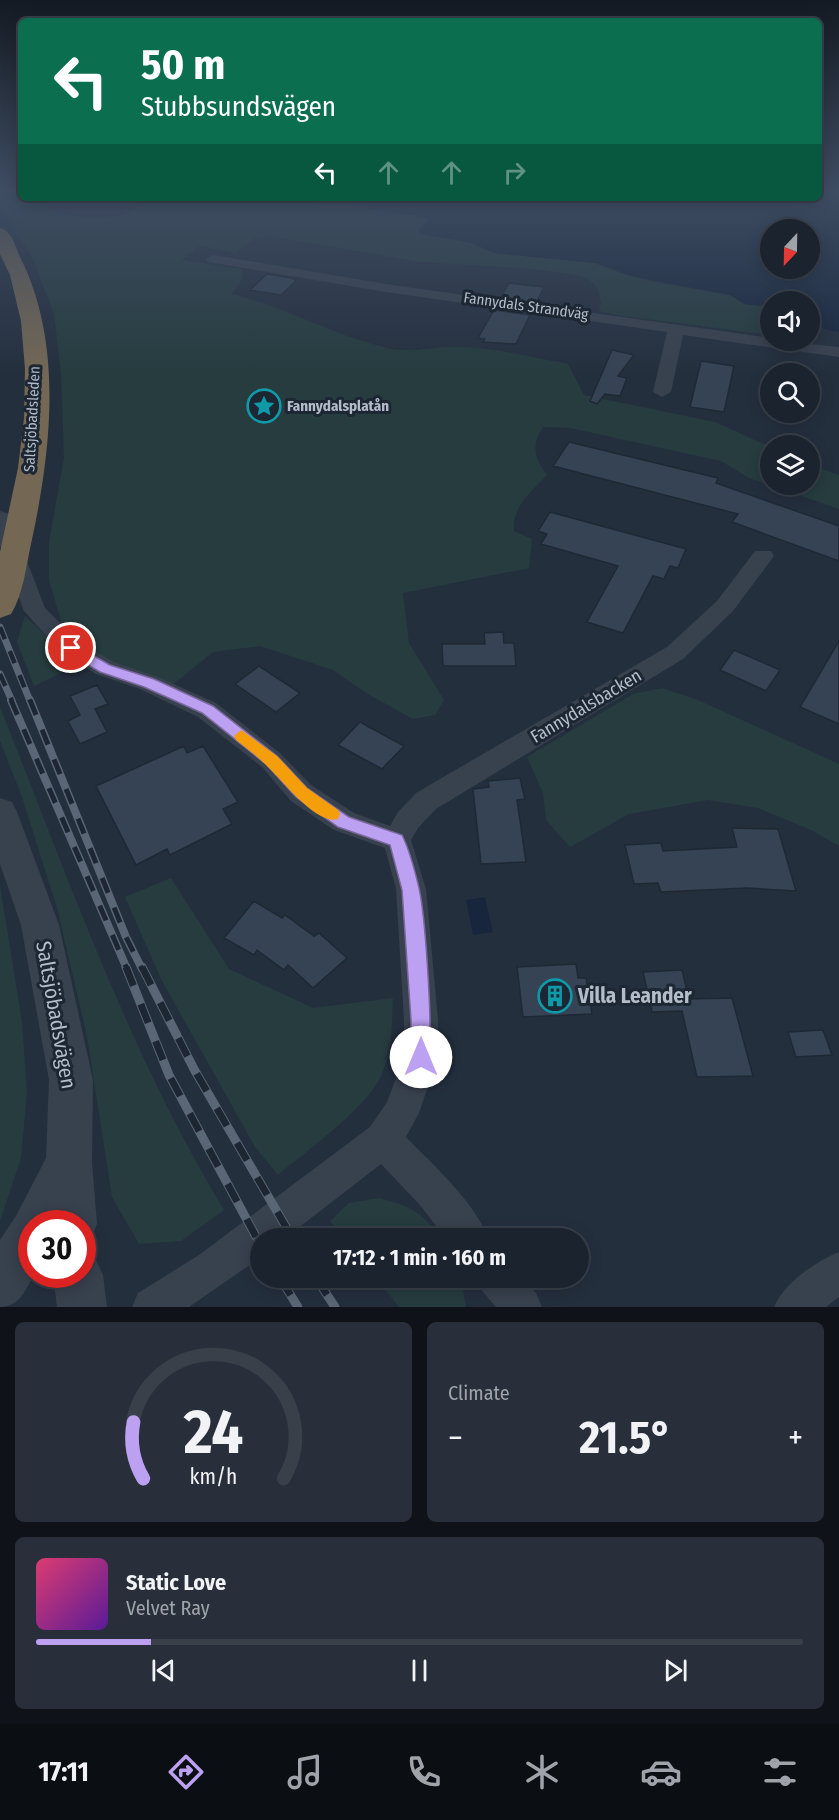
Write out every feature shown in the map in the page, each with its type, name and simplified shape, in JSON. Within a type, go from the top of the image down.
[{"type":"highway","name":"Saltsjöbadsleden","points":[[0,607],[13,563],[30,474],[36,406],[35,336],[22,284],[8,252]]},
{"type":"street","name":"Fannydals Strandväg","points":[[213,259],[386,288],[839,352]]},
{"type":"street","points":[[662,392],[676,328]]},
{"type":"street","points":[[0,517],[35,610],[71,648],[105,668],[149,683],[207,710],[271,760],[301,793],[344,822],[397,840],[411,890],[421,1020],[421,1057],[401,1113],[383,1140],[213,1269],[152,1307]]},
{"type":"street","name":"Fannydalsbacken","points":[[397,840],[408,820],[426,801],[675,653],[725,606],[763,556]]},
{"type":"street","name":"Saltsjöbadsvägen","points":[[0,812],[40,925],[71,1080],[69,1162],[72,1210]]},
{"type":"street","points":[[383,1140],[433,1192],[461,1228]]},
{"type":"street","points":[[44,1210],[69,1162]]},
{"type":"street","points":[[0,1285],[18,1256]]},
{"type":"street","points":[[794,1307],[839,1272]]},
{"type":"street","points":[[80,1288],[82,1307]]},
{"type":"street","points":[[506,1288],[522,1307]]},
{"type":"green space","points":[[29,252],[192,252],[182,260],[242,269],[243,278],[232,294],[364,342],[403,350],[477,348],[568,364],[584,395],[715,422],[760,442],[760,482],[749,478],[721,461],[570,428],[543,427],[537,440],[536,452],[539,463],[547,475],[519,507],[514,522],[514,531],[532,539],[529,568],[403,593],[409,643],[444,700],[435,715],[413,719],[366,693],[333,670],[260,646],[213,652],[170,687],[102,662],[63,628],[49,580],[49,542],[64,458],[61,375],[54,314]]},
{"type":"green space","points":[[362,252],[492,252],[595,263],[655,282],[730,295],[744,304],[760,306],[760,334],[599,311],[601,303],[594,283],[581,276],[534,269],[419,262]]},
{"type":"green space","points":[[820,468],[839,475],[839,509],[798,495],[820,495]]},
{"type":"green space","points":[[25,616],[78,665],[34,686],[17,642]]},
{"type":"green space","points":[[662,688],[698,700],[839,764],[839,846],[811,830],[758,808],[708,800],[629,814],[570,847],[546,820],[543,793],[527,757],[633,694]]},
{"type":"green space","points":[[0,707],[129,1027],[158,1089],[224,1210],[181,1241],[139,1244],[112,1197],[87,1036],[57,908],[22,797],[0,741]]},
{"type":"green space","points":[[171,878],[229,969],[313,1008],[393,998],[388,1053],[383,1071],[376,1084],[352,1113],[278,1175],[255,1147],[161,979],[125,897]]},
{"type":"green space","points":[[0,885],[22,1022],[27,1092],[21,1158],[0,1221]]},
{"type":"green space","points":[[379,1198],[400,1204],[422,1216],[433,1228],[336,1228],[330,1221],[349,1203]]},
{"type":"green space","points":[[384,1288],[463,1288],[466,1307],[399,1307]]},
{"type":"water","points":[[492,252],[760,252],[760,279],[820,279],[820,252],[839,252],[839,332],[826,330],[820,326],[820,291],[760,291],[760,306],[744,304],[730,295],[630,276],[595,263]]},
{"type":"water","points":[[485,897],[493,932],[473,935],[466,900]]},
{"type":"building","points":[[267,274],[292,278],[296,281],[281,295],[250,290]]},
{"type":"building","points":[[509,283],[544,287],[536,303],[500,298]]},
{"type":"building","points":[[494,310],[530,315],[516,344],[483,342],[485,339],[478,338]]},
{"type":"building","points":[[612,350],[634,355],[618,376],[627,378],[620,396],[605,394],[597,404],[590,401]]},
{"type":"building","points":[[701,361],[734,366],[724,412],[690,407]]},
{"type":"building","points":[[569,442],[718,478],[716,483],[839,526],[839,561],[732,522],[738,514],[553,466]]},
{"type":"building","points":[[550,512],[686,549],[678,568],[670,566],[664,579],[653,576],[623,633],[587,622],[618,566],[541,544],[547,534],[538,531]]},
{"type":"building","points":[[503,632],[504,643],[514,643],[516,666],[443,666],[442,644],[485,644],[484,633]]},
{"type":"building","points":[[839,641],[839,724],[800,707]]},
{"type":"building","points":[[734,650],[780,670],[766,691],[720,670]]},
{"type":"building","points":[[259,666],[300,693],[276,712],[235,684]]},
{"type":"building","points":[[97,685],[108,704],[95,709],[107,732],[80,744],[68,721],[80,715],[70,696]]},
{"type":"building","points":[[360,722],[404,746],[382,769],[338,745]]},
{"type":"building","points":[[184,746],[187,753],[203,746],[238,802],[223,809],[232,824],[170,855],[167,849],[136,865],[96,786]]},
{"type":"building","points":[[520,778],[525,799],[517,800],[526,862],[481,864],[473,789],[489,787],[488,781]]},
{"type":"building","points":[[732,828],[778,829],[796,891],[747,888],[661,892],[658,883],[634,884],[625,845],[661,843],[663,851],[737,847]]},
{"type":"building","points":[[254,901],[282,918],[285,915],[314,936],[319,933],[347,958],[313,988],[288,965],[284,970],[257,950],[254,955],[224,938]]},
{"type":"building","name":"Villa Leander","points":[[576,964],[578,978],[586,978],[592,1014],[523,1017],[517,967]]},
{"type":"building","points":[[682,970],[689,999],[732,998],[753,1076],[697,1077],[682,1011],[652,1012],[643,972]]},
{"type":"building","points":[[823,1030],[832,1055],[796,1057],[788,1032]]},
{"type":"railway","points":[[0,627],[30,701]]},
{"type":"railway","points":[[0,674],[12,701]]},
{"type":"railway","points":[[11,700],[127,969]]},
{"type":"railway","points":[[30,700],[126,937],[142,969]]},
{"type":"railway","points":[[126,967],[169,1075],[251,1228]]},
{"type":"railway","points":[[142,967],[195,1071],[287,1228]]},
{"type":"railway","points":[[286,1288],[298,1307]]},
{"type":"railway","points":[[323,1288],[335,1307]]},
{"type":"slow traffic","points":[[241,736],[271,760],[301,793],[332,814]]},
{"type":"place","name":"Fannydalsplatån","points":[[264,406]]},
{"type":"place","name":"Villa Leander","points":[[555,996]]},
{"type":"route","points":[[71,648],[105,668],[149,683],[207,710],[271,760],[301,793],[344,822],[397,840],[411,890],[421,1020],[421,1057]]}]
